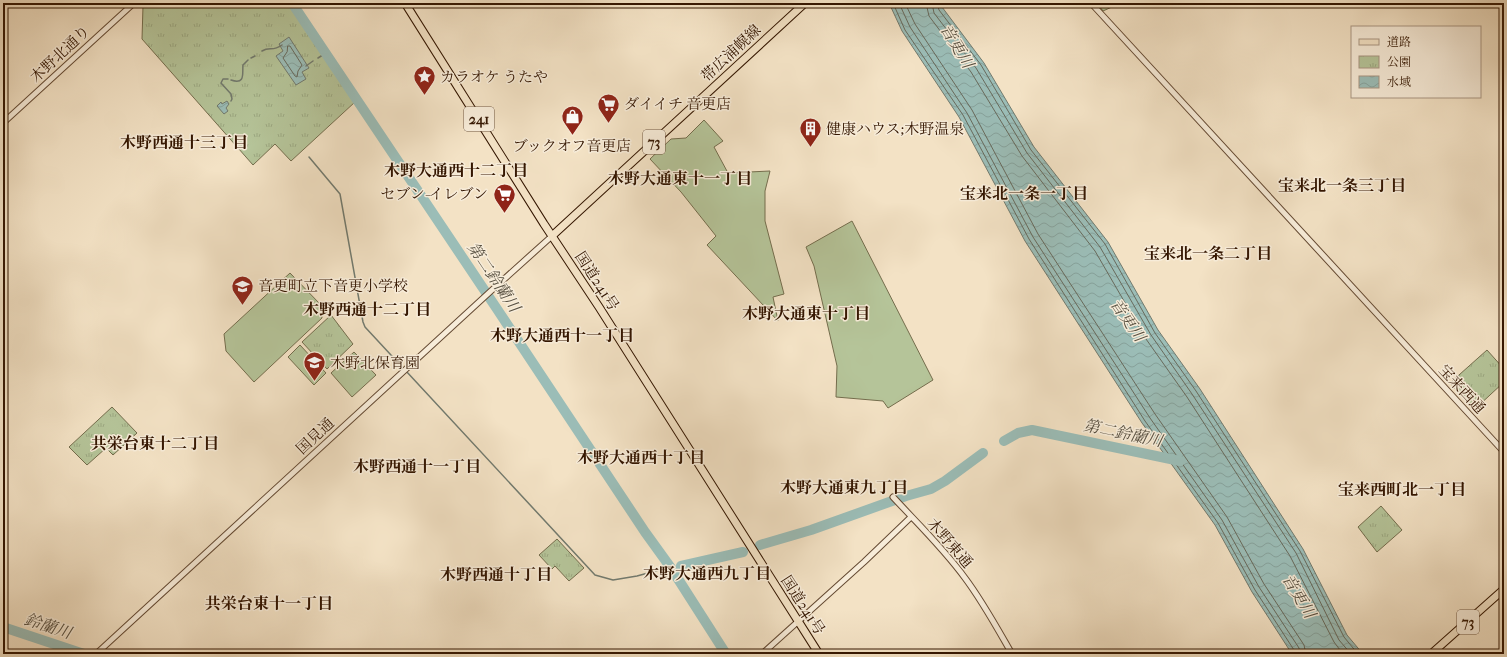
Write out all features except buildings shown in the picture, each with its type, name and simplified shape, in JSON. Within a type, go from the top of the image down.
[{"type":"main road","name":"国道241号","points":[[405,3],[819,654]]},
{"type":"main road","name":"帯広浦幌線","points":[[552,236],[805,3]]},
{"type":"main road","name":"73","points":[[1431,654],[1504,589]]},
{"type":"street","name":"木野北通り","points":[[3,123],[134,3]]},
{"type":"street","name":"宝来西通","points":[[1091,3],[1504,452]]},
{"type":"street","name":"国見通","points":[[97,653],[552,236]]},
{"type":"street","points":[[893,498],[911,517]]},
{"type":"street","name":"木野東通","points":[[762,654],[864,562],[911,517],[949,558],[965,578],[979,598],[1012,654]]},
{"type":"green space","points":[[146,3],[288,3],[355,102],[291,161],[275,144],[253,165],[142,39],[143,6]]},
{"type":"green space","points":[[1097,3],[1114,3],[1114,6],[1103,11]]},
{"type":"green space","points":[[704,120],[723,141],[714,147],[728,173],[770,171],[765,191],[765,221],[784,294],[773,297],[778,321],[707,245],[716,236],[681,192],[650,159],[671,139],[686,138]]},
{"type":"green space","points":[[852,221],[933,380],[888,408],[883,401],[836,397],[837,366],[814,266],[806,247]]},
{"type":"green space","points":[[290,273],[320,304],[322,318],[254,382],[226,351],[224,334]]},
{"type":"green space","points":[[331,315],[353,344],[327,369],[302,342]]},
{"type":"green space","points":[[300,345],[326,373],[314,385],[288,357]]},
{"type":"green space","points":[[1487,350],[1504,369],[1504,382],[1476,408],[1473,408],[1450,383]]},
{"type":"green space","points":[[354,352],[376,375],[352,397],[331,373]]},
{"type":"green space","points":[[112,407],[137,433],[113,455],[106,448],[87,465],[69,447]]},
{"type":"green space","points":[[1381,506],[1402,530],[1377,552],[1358,527]]},
{"type":"green space","points":[[557,539],[584,568],[569,581],[555,566],[552,569],[539,555]]},
{"type":"water","name":"音更川","points":[[889,3],[940,3],[984,63],[1034,147],[1108,242],[1158,330],[1200,389],[1303,549],[1347,635],[1363,654],[1292,654],[1252,592],[1215,525],[1142,423],[1025,241],[959,117],[902,31]]},
{"type":"water","points":[[289,37],[309,68],[302,72],[306,79],[296,85],[276,56],[283,51],[279,44]]},
{"type":"water","points":[[227,101],[229,104],[226,108],[228,111],[224,114],[217,106],[221,102],[222,104]]},
{"type":"waterway","name":"第二鈴蘭川","points":[[292,3],[645,532],[671,568],[726,654]]},
{"type":"waterway","points":[[262,51],[282,45]]},
{"type":"waterway","points":[[318,58],[326,53]]},
{"type":"waterway","points":[[251,58],[255,56]]},
{"type":"waterway","points":[[231,80],[241,80],[243,75],[243,65],[248,60]]},
{"type":"waterway","points":[[306,66],[313,61]]},
{"type":"waterway","points":[[228,79],[223,79],[221,83],[231,94],[231,101]]},
{"type":"waterway","points":[[309,157],[340,194],[365,327],[403,368]]},
{"type":"waterway","points":[[406,371],[595,575],[613,580],[659,570]]},
{"type":"waterway","name":"第二鈴蘭川","points":[[1004,441],[1018,433],[1032,430],[1180,461]]},
{"type":"waterway","name":"第二鈴蘭川","points":[[760,545],[811,530],[906,496],[931,489],[945,481],[983,453]]},
{"type":"waterway","name":"第二鈴蘭川","points":[[681,566],[743,552]]},
{"type":"waterway","name":"鈴蘭川","points":[[3,627],[84,654]]},
{"type":"place","name":"カラオケ うたや","points":[[425,96]]},
{"type":"place","name":"ダイイチ 音更店","points":[[609,124]]},
{"type":"place","name":"ブックオフ音更店","points":[[572,136]]},
{"type":"place","name":"健康ハウス;木野温泉","points":[[810,148]]},
{"type":"place","name":"セブン-イレブン","points":[[504,214]]},
{"type":"place","name":"音更町立下音更小学校","points":[[243,306]]},
{"type":"place","name":"木野北保育園","points":[[314,382]]},
{"type":"district","name":"木野西通十三丁目","points":[[184,142]]},
{"type":"district","name":"木野大通西十二丁目","points":[[456,170]]},
{"type":"district","name":"木野大通東十一丁目","points":[[680,178]]},
{"type":"district","name":"宝来北一条三丁目","points":[[1342,185]]},
{"type":"district","name":"宝来北一条一丁目","points":[[1024,193]]},
{"type":"district","name":"宝来北一条二丁目","points":[[1208,253]]},
{"type":"district","name":"木野西通十二丁目","points":[[367,309]]},
{"type":"district","name":"木野大通東十丁目","points":[[806,313]]},
{"type":"district","name":"木野大通西十一丁目","points":[[562,335]]},
{"type":"district","name":"共栄台東十二丁目","points":[[155,443]]},
{"type":"district","name":"木野大通西十丁目","points":[[641,457]]},
{"type":"district","name":"木野西通十一丁目","points":[[417,466]]},
{"type":"district","name":"木野大通東九丁目","points":[[844,487]]},
{"type":"district","name":"宝来西町北一丁目","points":[[1402,489]]},
{"type":"district","name":"木野大通西九丁目","points":[[707,573]]},
{"type":"district","name":"木野西通十丁目","points":[[496,574]]},
{"type":"district","name":"共栄台東十一丁目","points":[[269,603]]}]
